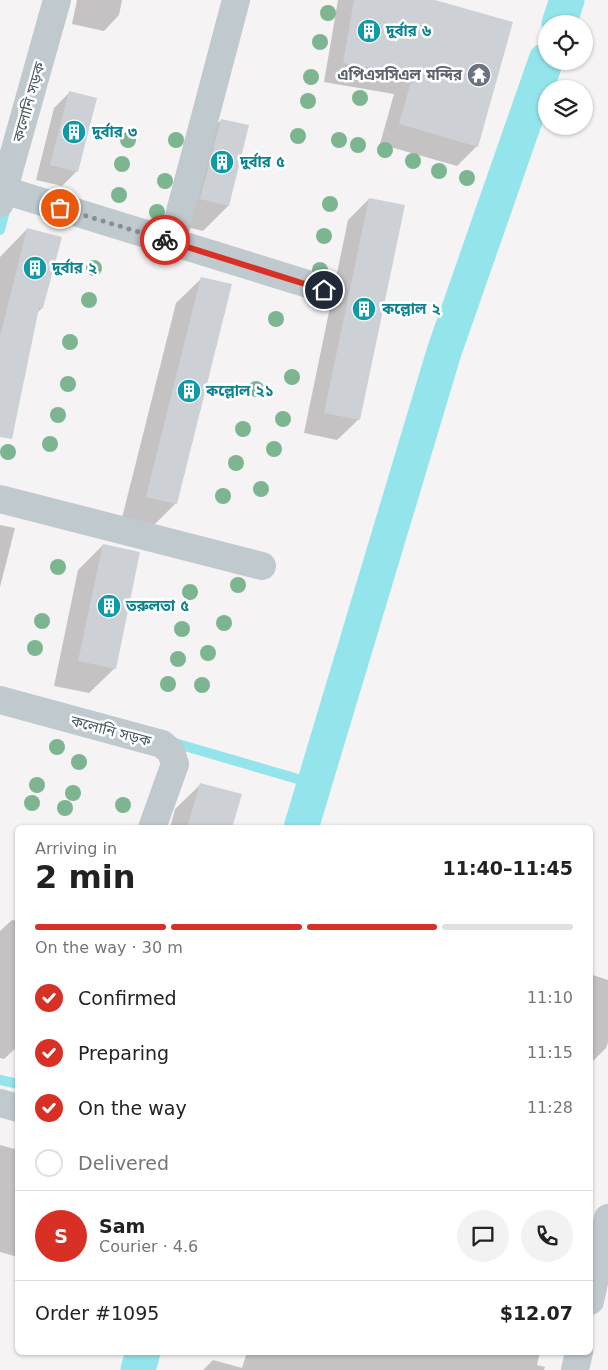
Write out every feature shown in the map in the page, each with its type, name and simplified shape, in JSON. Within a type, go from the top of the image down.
[{"type":"street","name":"কলোনি সড়ক","points":[[2,197],[57,0]]},
{"type":"street","points":[[172,242],[236,0]]},
{"type":"street","points":[[2,197],[172,242],[324,290]]},
{"type":"street","points":[[0,499],[262,566]]},
{"type":"street","name":"কলোনি সড়ক","points":[[0,700],[162,744],[171,752],[175,764],[153,825]]},
{"type":"street","points":[[0,1103],[15,1107]]},
{"type":"street","points":[[594,1260],[608,1218]]},
{"type":"street","points":[[575,1370],[578,1355]]},
{"type":"building","points":[[354,0],[435,0],[513,22],[478,147],[399,124],[413,75],[343,63]]},
{"type":"building","name":"দুর্বার ৩","points":[[69,91],[97,98],[78,172],[50,165]]},
{"type":"building","name":"দুর্বার ৫","points":[[221,119],[249,125],[229,206],[200,199]]},
{"type":"building","name":"কল্লোল ২","points":[[369,198],[405,205],[360,420],[324,413]]},
{"type":"building","points":[[27,228],[62,237],[43,308],[39,308],[12,439],[0,437],[0,337]]},
{"type":"building","name":"কল্লোল ২১","points":[[201,277],[232,284],[177,504],[146,497]]},
{"type":"building","name":"তরুলতা ৫","points":[[103,544],[140,552],[116,669],[78,661]]},
{"type":"building","points":[[200,783],[242,794],[233,825],[188,825]]},
{"type":"waterway","points":[[562,15],[567,0]]},
{"type":"waterway","points":[[302,825],[444,352],[543,70]]},
{"type":"waterway","points":[[0,230],[7,203]]},
{"type":"waterway","points":[[171,742],[315,784]]},
{"type":"waterway","points":[[0,1080],[15,1083]]},
{"type":"waterway","points":[[138,1370],[142,1355]]},
{"type":"way so far","points":[[60,208],[165,240]]},
{"type":"place","name":"দুর্বার ৬","points":[[369,31]]},
{"type":"place","name":"এপিএসসিএল মন্দির","points":[[479,75]]},
{"type":"place","name":"দুর্বার ৩","points":[[74,132]]},
{"type":"place","name":"দুর্বার ৫","points":[[222,162]]},
{"type":"place","name":"দুর্বার ২","points":[[35,268]]},
{"type":"place","name":"কল্লোল ২","points":[[364,309]]},
{"type":"place","name":"কল্লোল ২১","points":[[189,391]]},
{"type":"place","name":"তরুলতা ৫","points":[[109,606]]},
{"type":"route","points":[[165,240],[324,290]]}]
